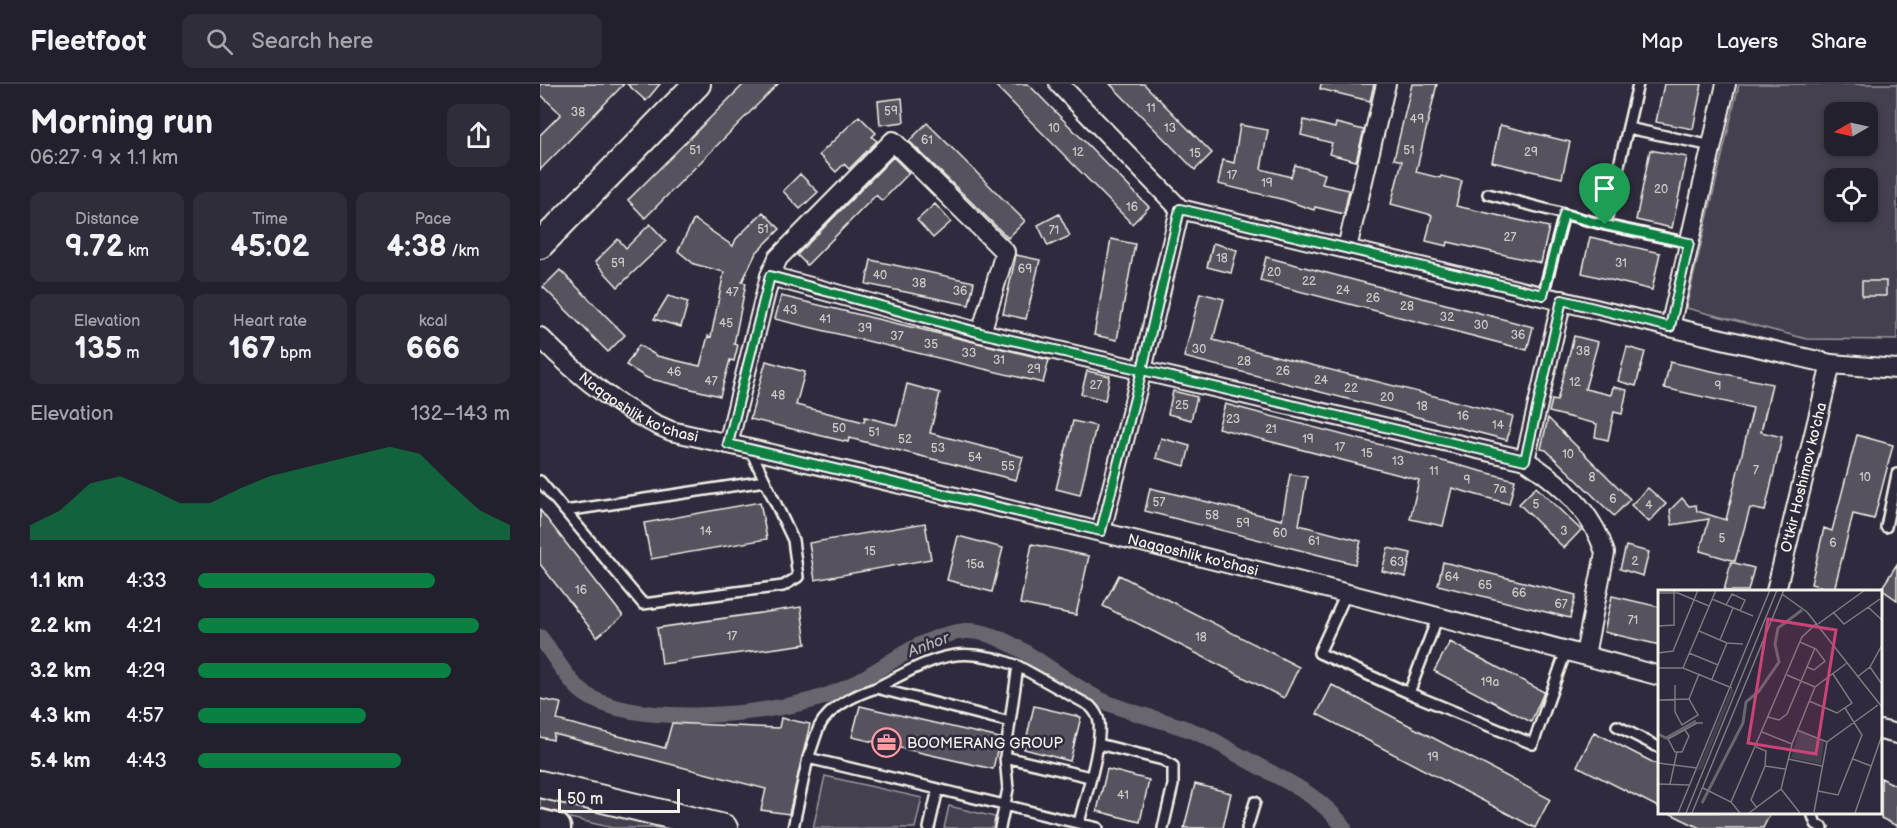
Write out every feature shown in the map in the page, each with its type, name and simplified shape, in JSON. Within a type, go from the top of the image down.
[{"type":"main road","points":[[540,824],[556,828]]},
{"type":"street","points":[[540,245],[697,84]]},
{"type":"street","points":[[1059,84],[1180,209],[1831,364],[1897,369]]},
{"type":"street","points":[[1347,248],[1386,84]]},
{"type":"street","points":[[1670,327],[1726,84]]},
{"type":"street","points":[[728,444],[770,276],[778,258],[893,141],[1005,252],[981,333]]},
{"type":"street","points":[[1101,531],[1180,209]]},
{"type":"street","points":[[770,276],[981,333],[1525,460],[1563,488],[1601,539],[1605,553],[1585,656]]},
{"type":"street","points":[[1525,460],[1562,300]]},
{"type":"street","name":"Naqqoshlik ko'chasi","points":[[540,337],[558,356],[596,387],[646,421],[671,431],[1101,531],[1347,592],[1658,675]]},
{"type":"street","name":"O'tkir Hoshimov ko'cha","points":[[1776,590],[1831,364]]},
{"type":"street","points":[[1882,730],[1897,734]]},
{"type":"street","points":[[540,784],[724,828]]},
{"type":"lane","points":[[1605,225],[1638,84]]},
{"type":"lane","points":[[1628,128],[1712,146]]},
{"type":"lane","points":[[1488,194],[1605,225],[1689,243]]},
{"type":"lane","points":[[1543,295],[1564,214]]},
{"type":"lane","points":[[540,482],[643,604],[783,586],[798,577],[793,540],[750,449]]},
{"type":"lane","points":[[1886,527],[1897,474]]},
{"type":"lane","points":[[565,511],[765,481]]},
{"type":"lane","points":[[1347,592],[1319,653],[1533,744],[1566,651]]},
{"type":"lane","points":[[1409,693],[1438,616]]},
{"type":"lane","points":[[793,828],[808,758],[820,724],[838,706],[856,694],[876,688],[930,661],[957,654],[978,654],[998,658],[1018,666],[1090,706],[1097,714],[1098,744],[1079,823]]},
{"type":"lane","points":[[999,828],[1008,789],[1005,757],[1018,666]]},
{"type":"lane","points":[[876,688],[1010,722]]},
{"type":"lane","points":[[1617,726],[1658,747]]},
{"type":"lane","points":[[1098,744],[1163,760],[1173,766],[1173,785],[1163,828]]},
{"type":"lane","points":[[1005,757],[1090,777]]},
{"type":"lane","points":[[808,758],[1098,828]]},
{"type":"lane","points":[[929,828],[938,789]]},
{"type":"lane","points":[[1247,828],[1255,802]]},
{"type":"lane","points":[[1814,813],[1816,824],[1822,828]]},
{"type":"shaded area","points":[[1739,84],[1897,84],[1897,340],[1807,339],[1686,308]]},
{"type":"shaded area","points":[[825,776],[922,798],[915,828],[813,828]]},
{"type":"shaded area","points":[[540,795],[678,828],[613,828],[540,811]]},
{"type":"shaded area","points":[[949,806],[995,817],[993,828],[944,828]]},
{"type":"building","points":[[540,84],[624,84],[540,170],[540,135],[561,114],[540,94]]},
{"type":"building","points":[[627,84],[660,84],[646,101]]},
{"type":"building","points":[[744,84],[778,84],[645,218],[628,200]]},
{"type":"building","points":[[994,84],[1028,84],[1149,207],[1132,224]]},
{"type":"building","points":[[1110,84],[1144,84],[1212,153],[1195,170]]},
{"type":"building","points":[[1321,84],[1374,84],[1370,101],[1320,89]]},
{"type":"building","points":[[1412,84],[1437,84],[1416,172],[1462,181],[1456,206],[1549,227],[1541,263],[1448,242],[1447,246],[1426,241],[1432,215],[1391,204],[1402,161],[1394,159]]},
{"type":"building","points":[[1664,84],[1702,84],[1693,129],[1656,122]]},
{"type":"building","points":[[902,98],[904,122],[880,125],[878,101]]},
{"type":"building","points":[[859,116],[876,133],[872,137],[877,141],[849,169],[844,164],[836,172],[819,155]]},
{"type":"building","points":[[1304,120],[1335,128],[1336,123],[1364,130],[1356,161],[1329,154],[1332,143],[1301,135]]},
{"type":"building","points":[[927,123],[1025,221],[1008,238],[909,141]]},
{"type":"building","points":[[1240,125],[1268,130],[1261,169],[1291,177],[1295,165],[1325,174],[1322,184],[1349,190],[1344,214],[1315,207],[1314,210],[1285,200],[1218,184],[1223,160],[1234,163]]},
{"type":"building","points":[[1500,125],[1570,142],[1562,178],[1492,162]]},
{"type":"building","points":[[1650,150],[1687,157],[1672,228],[1636,220]]},
{"type":"building","points":[[893,157],[909,173],[882,201],[876,195],[807,265],[797,255]]},
{"type":"building","points":[[800,174],[818,192],[800,209],[783,191]]},
{"type":"building","points":[[935,204],[951,222],[933,238],[917,220]]},
{"type":"building","points":[[763,212],[780,229],[756,253],[742,282],[746,283],[734,344],[738,345],[734,361],[730,360],[720,396],[647,378],[626,365],[639,345],[657,356],[700,366],[708,336],[711,337],[724,272],[694,264],[678,251],[694,219],[733,246],[736,239]]},
{"type":"building","points":[[1059,214],[1070,236],[1048,246],[1038,225]]},
{"type":"building","points":[[650,224],[666,241],[618,287],[595,262],[618,239],[626,248]]},
{"type":"building","points":[[1590,237],[1660,253],[1652,290],[1582,273]]},
{"type":"building","points":[[1111,239],[1135,244],[1117,340],[1094,335]]},
{"type":"building","points":[[1213,243],[1237,250],[1231,273],[1207,267]]},
{"type":"building","points":[[1016,255],[1040,260],[1026,319],[1003,314]]},
{"type":"building","points":[[1266,257],[1533,327],[1527,350],[1260,281]]},
{"type":"building","points":[[871,260],[974,282],[969,305],[866,284]]},
{"type":"building","points":[[560,270],[625,335],[608,352],[543,287]]},
{"type":"building","points":[[1862,281],[1886,281],[1886,296],[1862,296]]},
{"type":"building","points":[[1200,293],[1224,299],[1213,340],[1513,416],[1507,440],[1184,357]]},
{"type":"building","points":[[668,296],[688,302],[681,327],[654,319]]},
{"type":"building","points":[[781,296],[1049,360],[1043,383],[775,319]]},
{"type":"building","points":[[1574,336],[1598,342],[1585,389],[1611,395],[1613,387],[1627,390],[1622,414],[1614,412],[1608,440],[1595,437],[1597,424],[1549,412],[1552,400],[1557,401]]},
{"type":"building","points":[[1627,347],[1645,352],[1636,386],[1618,381]]},
{"type":"building","points":[[766,361],[805,372],[796,405],[864,422],[865,417],[897,425],[907,384],[940,393],[930,433],[1023,457],[1016,480],[849,438],[848,442],[750,419]]},
{"type":"building","points":[[1670,362],[1772,384],[1761,432],[1782,437],[1765,511],[1750,508],[1735,561],[1700,551],[1709,519],[1672,525],[1670,510],[1682,498],[1689,506],[1696,505],[1697,511],[1726,520],[1753,408],[1664,388]]},
{"type":"building","points":[[1087,371],[1110,376],[1105,400],[1081,394]]},
{"type":"building","points":[[1173,391],[1197,397],[1191,420],[1168,414]]},
{"type":"building","points":[[1225,404],[1515,480],[1509,504],[1452,488],[1443,526],[1410,519],[1419,480],[1218,428]]},
{"type":"building","points":[[1548,418],[1630,499],[1614,516],[1546,450],[1541,449]]},
{"type":"building","points":[[1073,421],[1096,426],[1080,495],[1056,489]]},
{"type":"building","points":[[1857,435],[1893,445],[1874,519],[1853,514],[1834,590],[1811,584],[1824,528],[1832,531]]},
{"type":"building","points":[[1161,438],[1190,446],[1185,466],[1156,458]]},
{"type":"building","points":[[1290,474],[1307,477],[1299,525],[1361,541],[1355,564],[1145,511],[1150,488],[1282,520]]},
{"type":"building","points":[[1536,487],[1581,530],[1564,548],[1519,504]]},
{"type":"building","points":[[1648,488],[1666,504],[1649,522],[1631,505]]},
{"type":"building","points":[[760,502],[767,539],[651,559],[644,523]]},
{"type":"building","points":[[540,510],[623,616],[597,637],[540,564]]},
{"type":"building","points":[[925,523],[931,559],[815,580],[809,543]]},
{"type":"building","points":[[958,536],[1003,548],[992,592],[947,580]]},
{"type":"building","points":[[1032,544],[1089,556],[1076,615],[1020,604]]},
{"type":"building","points":[[1626,546],[1649,552],[1643,576],[1620,569]]},
{"type":"building","points":[[1388,548],[1411,553],[1406,577],[1382,571]]},
{"type":"building","points":[[1443,562],[1576,595],[1570,618],[1438,585]]},
{"type":"building","points":[[1731,562],[1754,568],[1748,590],[1724,590]]},
{"type":"building","points":[[1897,564],[1897,600],[1881,589]]},
{"type":"building","points":[[1119,575],[1299,667],[1284,698],[1103,606]]},
{"type":"building","points":[[1612,596],[1658,607],[1658,645],[1604,632]]},
{"type":"building","points":[[801,607],[806,644],[662,664],[657,628]]},
{"type":"building","points":[[1450,642],[1544,692],[1531,722],[1434,671]]},
{"type":"building","points":[[1332,685],[1550,799],[1535,828],[1317,714]]},
{"type":"building","points":[[540,699],[561,703],[557,720],[665,748],[672,723],[779,728],[781,718],[810,724],[789,814],[761,810],[766,789],[554,734],[553,740],[540,737]]},
{"type":"building","points":[[860,706],[1000,738],[993,769],[852,737]]},
{"type":"building","points":[[1034,706],[1081,717],[1070,761],[1024,749]]},
{"type":"building","points":[[1594,732],[1658,765],[1658,807],[1577,766]]},
{"type":"building","points":[[1107,769],[1149,780],[1140,822],[1097,811]]},
{"type":"building","points":[[1882,778],[1897,786],[1897,826],[1881,818]]},
{"type":"building","points":[[1195,784],[1231,793],[1223,828],[1184,828]]},
{"type":"building","points":[[1669,813],[1770,813],[1763,828],[1700,828]]},
{"type":"waterway","name":"Anhor","points":[[540,637],[573,683],[599,702],[629,710],[664,715],[702,715],[741,713],[809,701],[850,686],[930,640],[965,631],[981,632],[1016,647],[1101,700],[1211,739],[1311,796],[1344,828]]},
{"type":"place","name":"BOOMERANG GROUP","points":[[886,743]]},
{"type":"route","points":[[1605,225],[1564,214],[1543,295],[1180,209],[1142,370],[981,333],[770,276],[728,444],[1101,531],[1142,370],[1525,460],[1562,300],[1670,327],[1689,243],[1605,225]]}]
